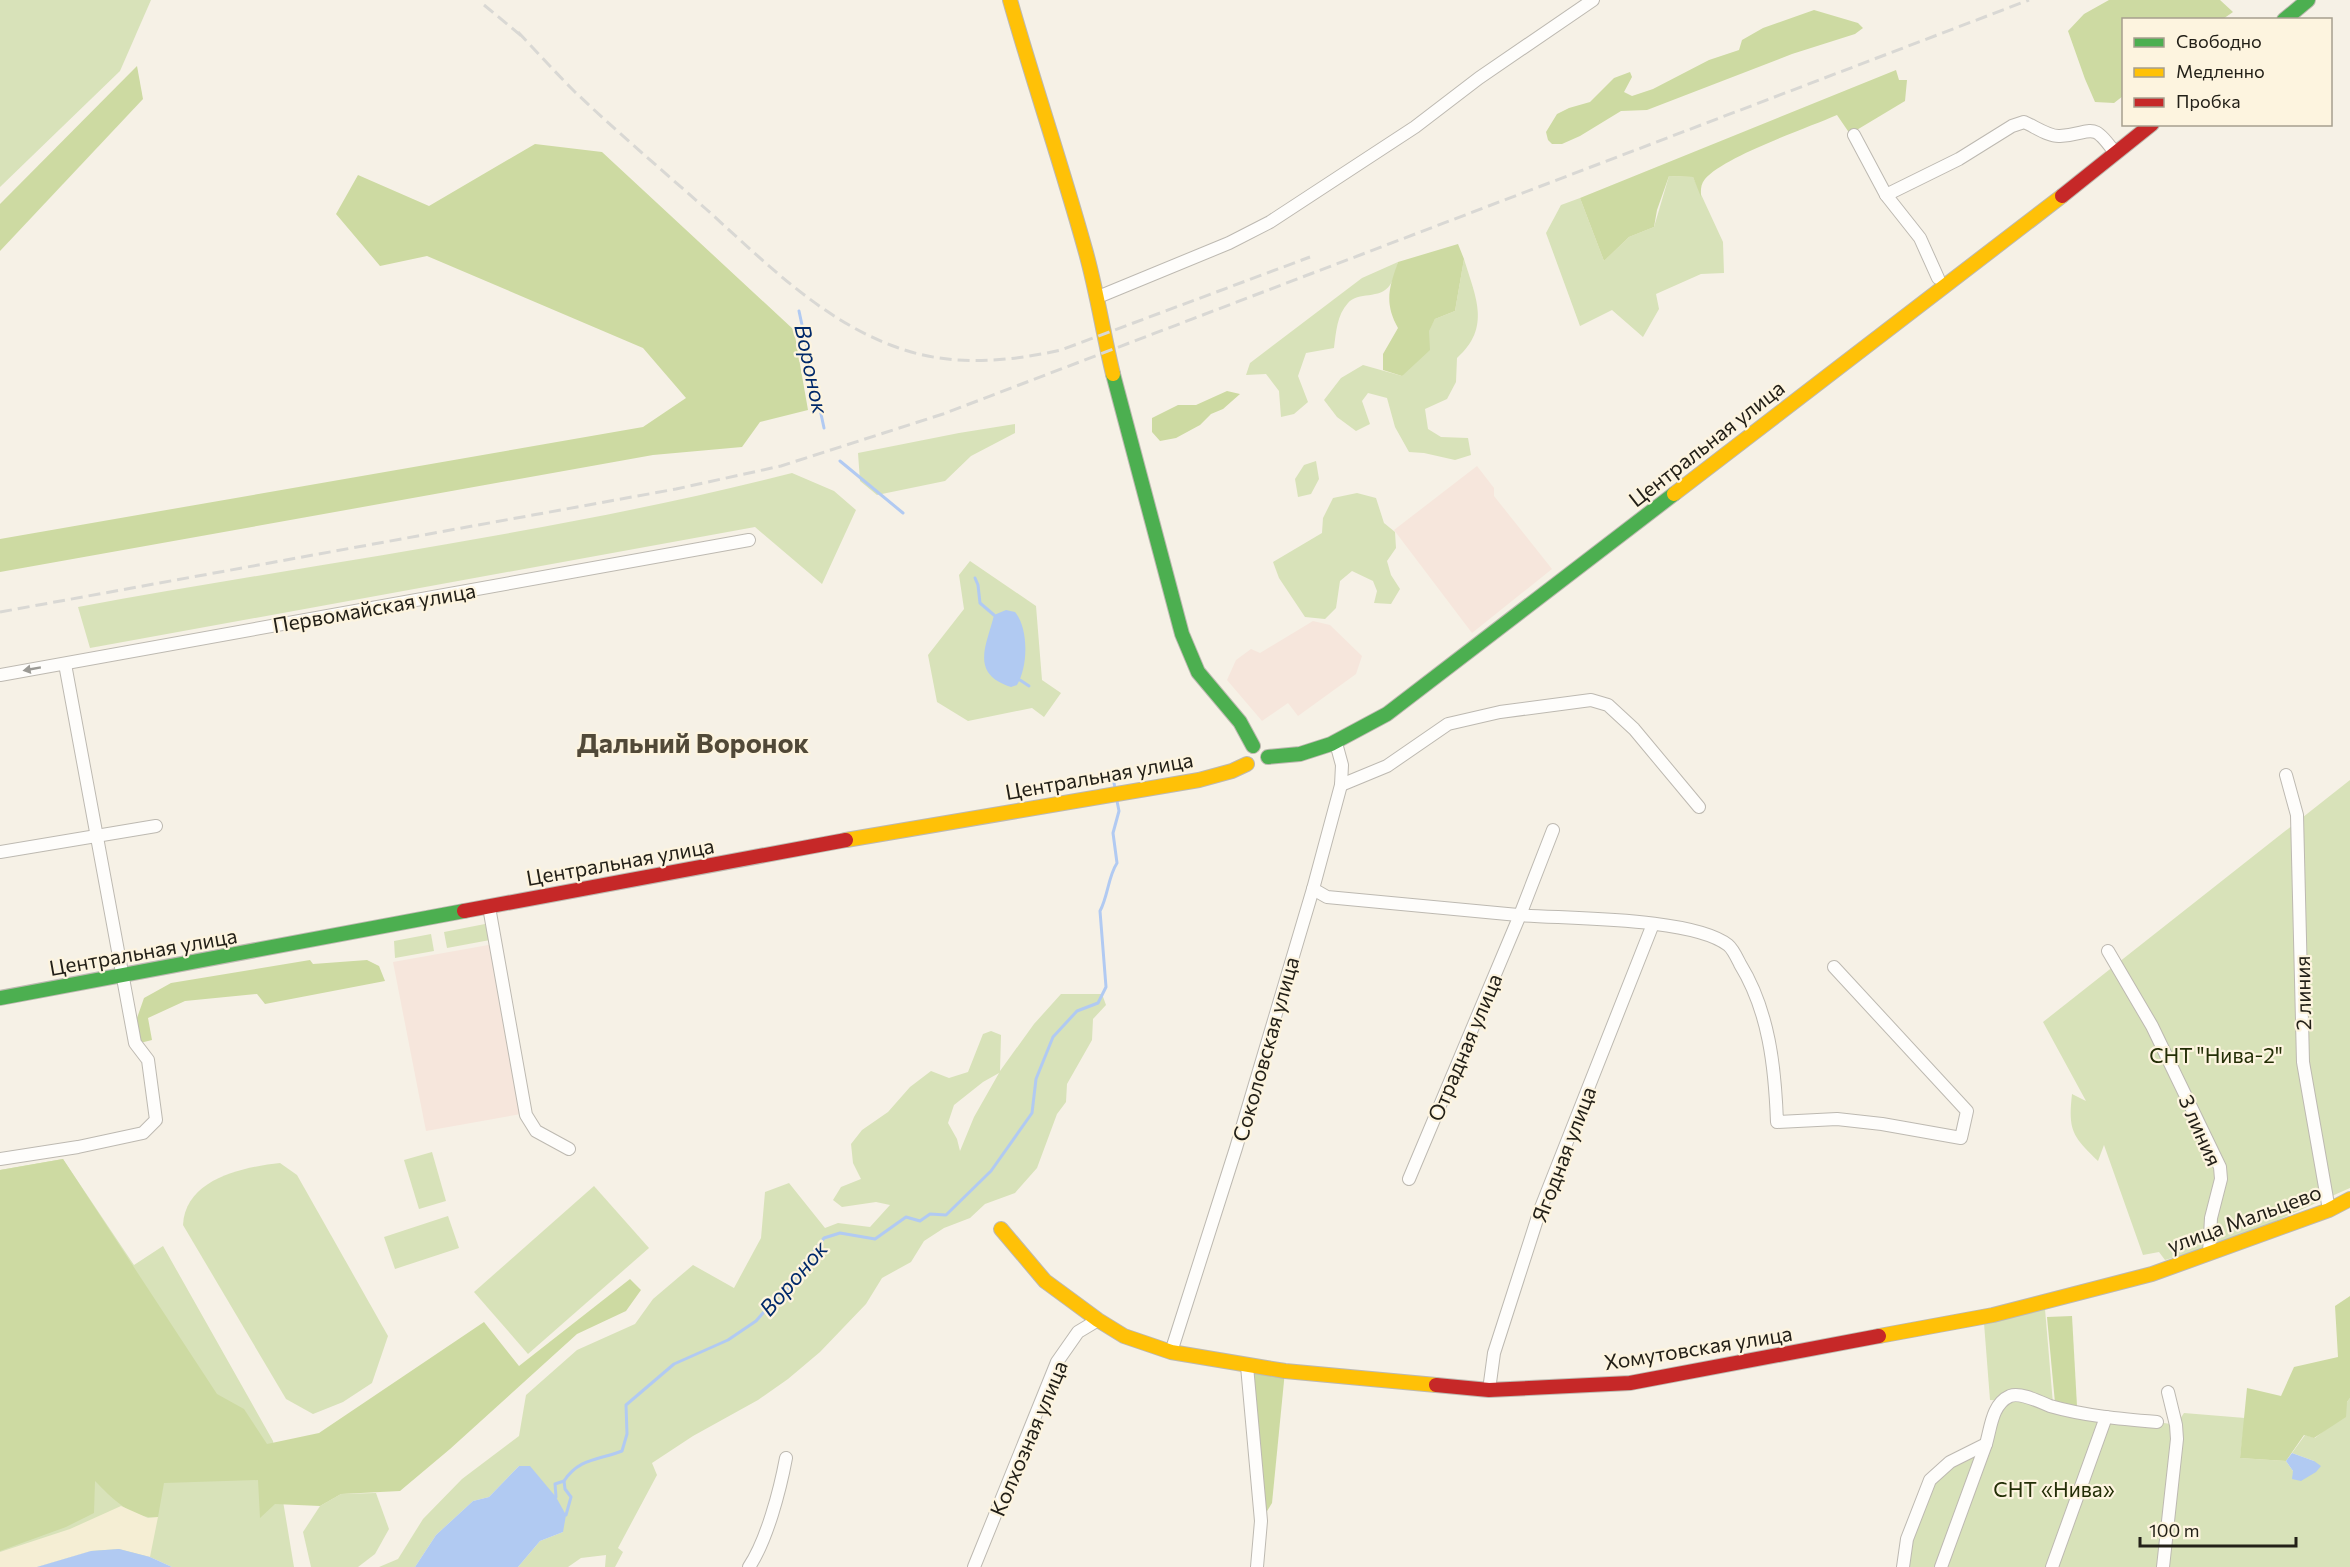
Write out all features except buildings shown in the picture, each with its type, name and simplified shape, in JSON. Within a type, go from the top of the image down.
[{"type":"main road","points":[[1010,0],[1098,297],[1120,400],[1182,634],[1198,672],[1240,722],[1252,746]]},
{"type":"main road","points":[[2286,18],[2308,0]]},
{"type":"main road","name":"Центральная улица","points":[[0,998],[834,842],[1199,780],[1232,771],[1247,764],[1254,768],[1262,767],[1268,758],[1296,755],[1336,743],[1381,718],[1447,669],[2149,126]]},
{"type":"main road","points":[[1252,746],[1263,747],[1268,758]]},
{"type":"main road","points":[[1247,764],[1245,754],[1252,746]]},
{"type":"main road","name":"улица Мальцево","points":[[2152,1274],[2329,1210],[2350,1199]]},
{"type":"main road","name":"Хомутовская улица","points":[[1000,1229],[1045,1281],[1098,1320],[1124,1336],[1171,1352],[1247,1366],[1489,1390],[1630,1383],[1993,1315],[2152,1274]]},
{"type":"street","points":[[1098,297],[1229,243],[1270,222],[1415,126],[1479,78],[1593,0]]},
{"type":"street","points":[[1886,195],[1959,159],[2012,126],[2024,122],[2059,136],[2088,130],[2103,135],[2115,153]]},
{"type":"street","points":[[1854,135],[1886,195],[1920,238],[1938,278]]},
{"type":"street","name":"Первомайская улица","points":[[0,675],[749,540]]},
{"type":"street","points":[[0,1159],[78,1147],[143,1133],[156,1120],[148,1060],[135,1043],[65,664]]},
{"type":"street","points":[[1341,785],[1387,766],[1448,724],[1500,712],[1591,700],[1608,705],[1634,729],[1699,807]]},
{"type":"street","name":"Соколовская улица","points":[[1171,1352],[1236,1148],[1313,889],[1341,785],[1342,765],[1336,743]]},
{"type":"street","name":"2 линия","points":[[2286,776],[2297,815],[2303,1062],[2329,1210]]},
{"type":"street","points":[[0,852],[156,826]]},
{"type":"street","name":"Отрадная улица","points":[[1409,1179],[1520,915],[1553,830]]},
{"type":"street","points":[[1313,889],[1327,897],[1520,915],[1653,924],[1703,933],[1729,945],[1752,983],[1766,1026],[1775,1078],[1777,1122],[1837,1119],[1882,1124],[1961,1138],[1967,1111],[1833,967]]},
{"type":"street","points":[[489,907],[526,1115],[536,1131],[570,1149]]},
{"type":"street","name":"Ягодная улица","points":[[1489,1390],[1494,1353],[1540,1210],[1653,924]]},
{"type":"street","name":"3 линия","points":[[2108,951],[2152,1026],[2220,1167],[2222,1179],[2211,1218],[2209,1254]]},
{"type":"street","name":"Колхозная улица","points":[[974,1567],[1057,1362],[1078,1332],[1098,1320]]},
{"type":"street","points":[[1247,1366],[1261,1521],[1257,1567]]},
{"type":"street","points":[[2163,1567],[2177,1439],[2168,1392]]},
{"type":"street","points":[[1941,1567],[2000,1403],[2016,1395],[2055,1407],[2106,1417],[2157,1422]]},
{"type":"street","points":[[2052,1567],[2106,1417]]},
{"type":"street","points":[[1903,1567],[1907,1539],[1930,1480],[1950,1462],[1986,1444]]},
{"type":"street","points":[[749,1567],[769,1520],[786,1458]]},
{"type":"shaded area","points":[[1477,466],[1494,488],[1494,496],[1552,569],[1472,633],[1394,530]]},
{"type":"shaded area","points":[[1313,621],[1330,625],[1362,656],[1356,674],[1298,716],[1288,703],[1262,721],[1227,680],[1236,660],[1251,649],[1260,653]]},
{"type":"shaded area","points":[[494,944],[521,1114],[426,1131],[393,962]]},
{"type":"green space","points":[[0,0],[151,0],[120,71],[0,187]]},
{"type":"green space","points":[[2109,0],[2220,0],[2233,12],[2224,18],[2122,18],[2122,97],[2114,103],[2095,102],[2068,31],[2084,14]]},
{"type":"green space","points":[[1814,10],[1858,23],[1863,28],[1855,34],[1792,54],[1647,110],[1621,111],[1580,136],[1562,144],[1552,144],[1548,140],[1546,132],[1557,114],[1590,102],[1614,78],[1630,72],[1632,77],[1624,92],[1632,96],[1653,89],[1709,60],[1739,50],[1742,40],[1763,28]]},
{"type":"green space","points":[[137,66],[143,99],[0,251],[0,204]]},
{"type":"green space","points":[[1896,70],[1899,80],[1907,80],[1905,101],[1850,134],[1837,115],[1747,152],[1715,170],[1705,179],[1701,188],[1701,197],[1693,177],[1669,176],[1657,210],[1654,227],[1629,237],[1604,261],[1580,198]]},
{"type":"green space","points":[[535,144],[602,152],[794,330],[808,410],[760,422],[742,447],[653,455],[0,572],[0,539],[643,427],[686,398],[643,348],[427,256],[380,266],[336,214],[358,175],[429,206]]},
{"type":"green space","points":[[1669,176],[1693,177],[1723,242],[1724,273],[1701,274],[1656,294],[1659,309],[1643,337],[1612,310],[1580,326],[1546,233],[1561,205],[1580,198],[1604,261],[1629,237],[1654,227]]},
{"type":"green space","points":[[1458,244],[1464,259],[1455,311],[1435,319],[1429,331],[1430,350],[1402,376],[1383,370],[1383,354],[1398,328],[1391,311],[1389,295],[1398,262]]},
{"type":"green space","points":[[1464,259],[1478,311],[1474,335],[1457,358],[1456,382],[1447,399],[1425,409],[1428,429],[1441,437],[1468,438],[1471,455],[1455,460],[1409,452],[1395,427],[1387,398],[1368,393],[1362,401],[1370,424],[1356,431],[1337,417],[1324,400],[1341,378],[1363,365],[1402,376],[1435,319],[1455,311]]},
{"type":"green space","points":[[1398,262],[1393,280],[1386,290],[1352,299],[1344,308],[1338,324],[1334,348],[1306,353],[1298,376],[1308,402],[1294,414],[1281,417],[1279,391],[1266,374],[1246,375],[1250,363],[1362,278]]},
{"type":"green space","points":[[1227,391],[1240,394],[1223,409],[1211,414],[1200,425],[1176,438],[1160,441],[1152,432],[1152,418],[1178,405],[1196,405]]},
{"type":"green space","points":[[1015,424],[1015,433],[971,456],[945,481],[877,495],[860,481],[858,453]]},
{"type":"green space","points":[[1316,461],[1319,479],[1311,494],[1298,497],[1295,479],[1304,465]]},
{"type":"green space","points":[[792,473],[834,491],[856,510],[822,584],[755,527],[90,648],[78,607],[526,530],[704,494]]},
{"type":"green space","points":[[1357,493],[1376,498],[1384,523],[1395,532],[1396,548],[1387,561],[1391,575],[1400,589],[1391,604],[1374,603],[1377,591],[1373,581],[1352,571],[1340,581],[1336,608],[1325,619],[1305,617],[1279,578],[1273,562],[1322,533],[1323,518],[1333,498]]},
{"type":"green space","points":[[970,561],[1036,606],[1042,680],[1061,693],[1044,717],[1032,708],[968,721],[937,702],[928,655],[964,609],[959,575]]},
{"type":"green space","name":"СНТ \"Нива-2\"","points":[[2350,780],[2350,1188],[2230,1241],[2165,1260],[2159,1252],[2143,1255],[2104,1145],[2098,1161],[2082,1145],[2074,1132],[2071,1116],[2072,1094],[2086,1101],[2043,1022]]},
{"type":"green space","points":[[485,924],[490,940],[447,948],[444,932]]},
{"type":"green space","points":[[431,934],[434,951],[395,958],[394,941]]},
{"type":"green space","points":[[310,960],[313,964],[367,960],[379,966],[385,981],[265,1004],[257,994],[185,1001],[148,1018],[152,1040],[140,1043],[137,1018],[144,998],[171,983]]},
{"type":"green space","points":[[1061,994],[1102,994],[1106,1005],[1093,1019],[1092,1040],[1067,1084],[1066,1102],[1057,1114],[1037,1168],[1015,1193],[985,1204],[970,1218],[944,1228],[924,1241],[911,1262],[882,1278],[866,1304],[820,1352],[788,1379],[758,1400],[693,1436],[652,1463],[657,1475],[618,1548],[623,1552],[615,1567],[605,1567],[606,1555],[581,1558],[568,1567],[518,1567],[540,1541],[563,1532],[519,1466],[489,1497],[473,1501],[436,1535],[415,1567],[379,1567],[398,1559],[423,1519],[462,1479],[519,1436],[526,1395],[577,1350],[635,1324],[653,1299],[693,1265],[734,1288],[761,1238],[765,1192],[789,1183],[825,1228],[838,1223],[870,1227],[890,1205],[876,1202],[842,1207],[833,1200],[841,1187],[861,1179],[853,1163],[851,1144],[862,1130],[888,1112],[910,1087],[931,1071],[949,1078],[968,1072],[983,1034],[991,1031],[1001,1035],[1000,1071],[1034,1024]],"holes":[[[999,1073],[974,1117],[960,1151],[957,1139],[948,1123],[954,1105],[983,1082]]]},
{"type":"green space","points":[[432,1152],[446,1201],[419,1209],[404,1160]]},
{"type":"green space","points":[[63,1159],[134,1265],[163,1246],[273,1441],[294,1567],[172,1567],[150,1557],[91,1551],[37,1567],[0,1567],[0,1170]]},
{"type":"green space","points":[[63,1159],[217,1394],[244,1409],[267,1444],[319,1433],[484,1322],[519,1366],[630,1279],[641,1290],[626,1311],[577,1334],[400,1491],[341,1494],[320,1506],[275,1504],[260,1518],[258,1480],[164,1483],[158,1517],[149,1517],[123,1506],[95,1481],[94,1513],[66,1527],[0,1551],[0,1170]]},
{"type":"green space","points":[[280,1163],[297,1175],[388,1336],[372,1383],[343,1402],[313,1414],[286,1399],[183,1225],[186,1209],[194,1196],[205,1186],[234,1172]]},
{"type":"green space","points":[[594,1186],[649,1248],[528,1354],[474,1292]]},
{"type":"green space","points":[[448,1216],[459,1248],[395,1269],[384,1237]]},
{"type":"green space","points":[[2350,1296],[2350,1398],[2347,1402],[2346,1417],[2314,1438],[2304,1435],[2286,1461],[2240,1458],[2247,1388],[2281,1396],[2294,1367],[2338,1357],[2335,1306]]},
{"type":"green space","points":[[2045,1309],[2053,1404],[1990,1400],[1984,1323]]},
{"type":"green space","points":[[2072,1316],[2077,1406],[2055,1403],[2047,1317]]},
{"type":"green space","points":[[1247,1366],[1285,1371],[1272,1503],[1261,1521]]},
{"type":"green space","name":"СНТ «Нива»","points":[[2009,1397],[2176,1425],[2184,1413],[2245,1418],[2240,1458],[2286,1461],[2293,1471],[2314,1461],[2292,1453],[2305,1435],[2315,1438],[2329,1427],[2350,1398],[2350,1567],[1903,1567],[1930,1480],[1986,1444],[1995,1412]]},
{"type":"green space","points":[[376,1493],[389,1529],[375,1554],[358,1567],[311,1567],[303,1532],[320,1506],[341,1494]]},
{"type":"sand","points":[[121,1506],[148,1518],[158,1517],[150,1557],[119,1549],[91,1551],[37,1567],[0,1567],[0,1552],[70,1529]]},
{"type":"water","points":[[1006,610],[1015,612],[1020,619],[1025,638],[1025,658],[1021,677],[1017,685],[1011,687],[990,674],[985,666],[984,657],[994,615]]},
{"type":"water","points":[[2292,1453],[2321,1466],[2301,1481],[2292,1479],[2293,1471],[2286,1461]]},
{"type":"water","points":[[519,1466],[530,1466],[556,1497],[566,1515],[563,1532],[540,1541],[518,1567],[415,1567],[436,1535],[473,1501],[489,1497]]},
{"type":"water","points":[[119,1549],[150,1557],[172,1567],[37,1567],[91,1551]]},
{"type":"waterway","name":"Воронок","points":[[799,311],[824,428]]},
{"type":"waterway","name":"Воронок","points":[[840,461],[903,513]]},
{"type":"waterway","name":"Воронок","points":[[975,578],[980,603],[994,615]]},
{"type":"waterway","name":"Воронок","points":[[1020,680],[1029,686]]},
{"type":"waterway","name":"Воронок","points":[[1113,778],[1115,788]]},
{"type":"waterway","name":"Воронок","points":[[566,1515],[571,1497],[565,1489],[564,1481],[570,1473],[590,1461],[622,1451],[627,1434],[626,1405],[674,1364],[728,1340],[756,1321],[777,1297],[791,1286],[797,1274],[824,1238],[840,1233],[875,1239],[906,1217],[920,1221],[930,1214],[946,1215],[991,1171],[1032,1113],[1036,1079],[1053,1037],[1077,1011],[1098,1003],[1106,987],[1100,911],[1117,863],[1113,833],[1119,811],[1117,801]]},
{"type":"waterway","name":"Воронок","points":[[556,1497],[555,1484],[564,1481]]},
{"type":"railway","points":[[0,612],[676,489],[781,466],[943,414],[2029,0]]},
{"type":"railway","points":[[484,5],[524,38]]},
{"type":"railway","points":[[518,32],[590,106],[795,287],[843,321],[896,347],[916,353],[957,360],[999,360],[1061,350],[1310,257]]},
{"type":"traffic: fast","points":[[2286,18],[2308,0]]},
{"type":"traffic: fast","points":[[1113,374],[1182,634],[1198,672],[1240,722],[1253,746]]},
{"type":"traffic: fast","points":[[1268,757],[1300,754],[1331,744],[1387,714],[1674,494]]},
{"type":"traffic: fast","points":[[0,998],[464,911]]},
{"type":"traffic: slow","points":[[1010,0],[1085,249],[1113,374]]},
{"type":"traffic: slow","points":[[1674,494],[2062,196]]},
{"type":"traffic: slow","points":[[846,840],[1199,780],[1232,771],[1247,764]]},
{"type":"traffic: slow","points":[[1879,1336],[1993,1315],[2152,1274],[2329,1210],[2350,1199]]},
{"type":"traffic: slow","points":[[1001,1229],[1045,1281],[1124,1336],[1171,1352],[1285,1371],[1436,1385]]},
{"type":"traffic: jam","points":[[2062,196],[2150,126]]},
{"type":"traffic: jam","points":[[464,911],[846,840]]},
{"type":"traffic: jam","points":[[1436,1385],[1489,1390],[1630,1383],[1879,1336]]},
{"type":"district","name":"Дальний Воронок","points":[[693,742]]}]
